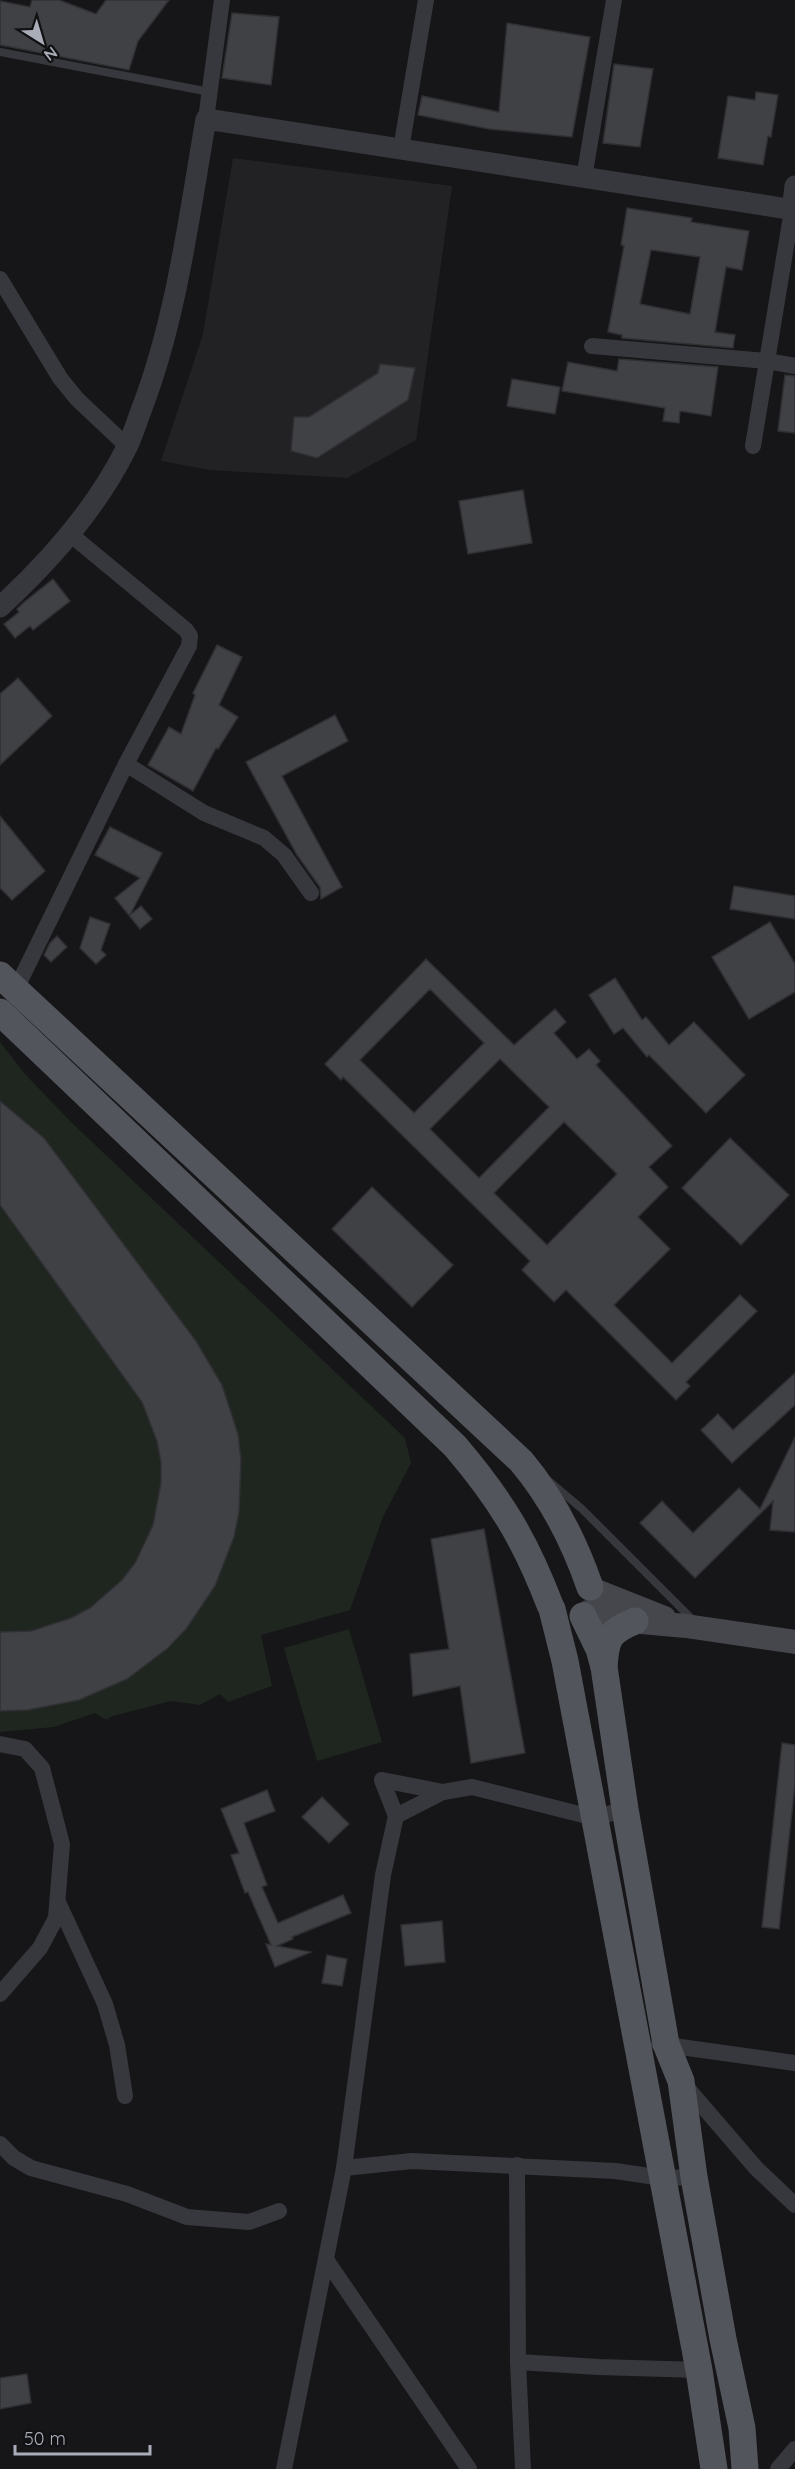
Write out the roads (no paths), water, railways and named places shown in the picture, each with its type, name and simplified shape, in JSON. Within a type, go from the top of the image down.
[{"type":"main road","points":[[8,982],[522,1461],[537,1479],[560,1517],[588,1601],[604,1667],[625,1809],[666,2044],[681,2081],[694,2177],[723,2339],[742,2428],[746,2469]]},
{"type":"main road","points":[[0,1012],[455,1446],[496,1496],[519,1533],[556,1614],[569,1620],[588,1601]]},
{"type":"main road","points":[[714,2469],[699,2370],[595,1818],[565,1660],[549,1599],[553,1586],[563,1578],[576,1576],[588,1601],[619,1620],[694,1627],[795,1642]]},
{"type":"main road","points":[[588,1601],[694,1627]]},
{"type":"main road","points":[[604,1667],[606,1644],[610,1636],[616,1630],[635,1621]]},
{"type":"street","points":[[0,607],[33,577],[70,534],[105,485],[127,446],[149,389],[169,327],[206,119],[222,0]]},
{"type":"street","points":[[401,149],[426,0]]},
{"type":"street","points":[[584,178],[614,0]]},
{"type":"street","points":[[206,119],[793,210]]},
{"type":"street","points":[[753,446],[793,210],[795,186]]},
{"type":"street","points":[[0,279],[60,378],[77,399],[127,446]]},
{"type":"street","points":[[592,346],[767,361],[795,366]]},
{"type":"street","points":[[8,982],[189,646],[190,636],[186,630],[70,534]]},
{"type":"street","points":[[126,764],[204,813],[264,838],[284,855],[311,893]]},
{"type":"street","points":[[0,1744],[25,1749],[42,1768],[62,1844],[56,1918],[40,1948],[0,1994]]},
{"type":"street","points":[[284,2469],[344,2168],[383,1875],[396,1816],[382,1780],[443,1792]]},
{"type":"street","points":[[396,1816],[443,1792],[472,1787],[595,1818],[625,1809]]},
{"type":"street","points":[[58,1902],[105,2004],[117,2045],[125,2096]]},
{"type":"street","points":[[637,2043],[666,2044],[795,2063]]},
{"type":"street","points":[[681,2081],[756,2168],[795,2205]]},
{"type":"street","points":[[0,2144],[14,2158],[31,2168],[127,2194],[187,2217],[249,2222],[279,2211]]},
{"type":"street","points":[[344,2168],[412,2161],[615,2171],[663,2178],[694,2177]]},
{"type":"street","points":[[518,2165],[518,2362],[523,2469]]},
{"type":"street","points":[[327,2261],[469,2469]]},
{"type":"street","points":[[518,2362],[699,2370]]},
{"type":"street","points":[[778,2469],[795,2449]]},
{"type":"lane","points":[[0,52],[210,92]]},
{"type":"lane","points":[[522,1461],[582,1509],[694,1627]]}]
